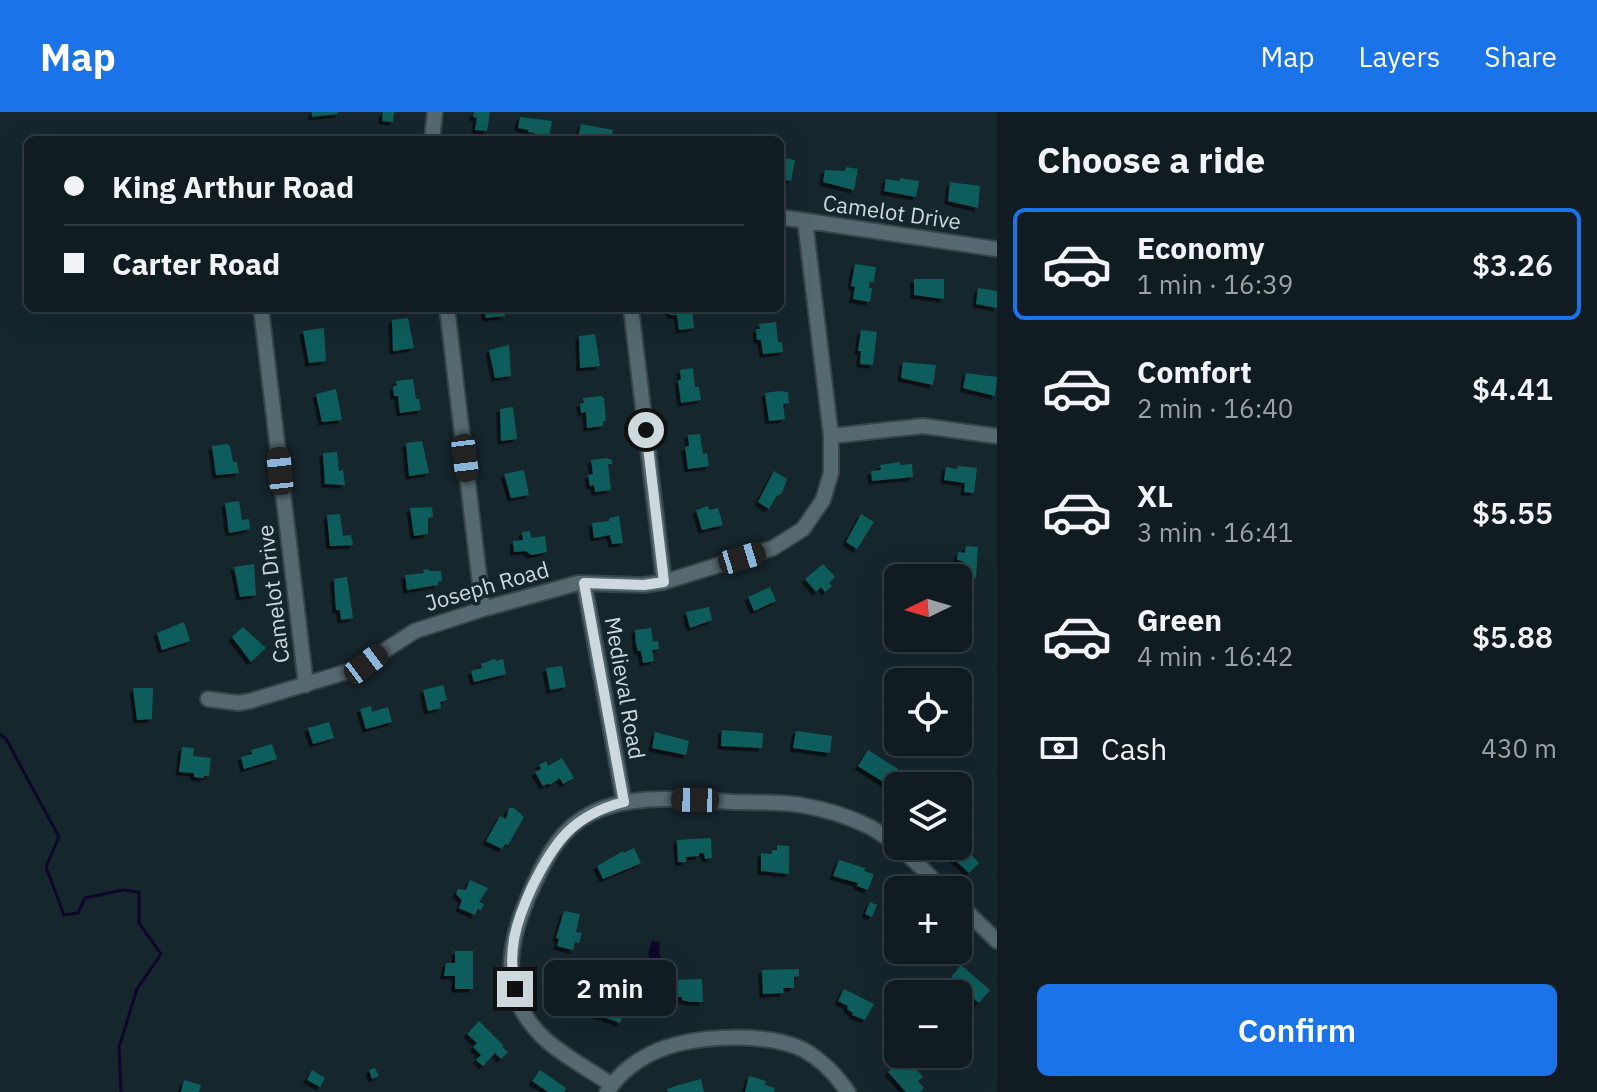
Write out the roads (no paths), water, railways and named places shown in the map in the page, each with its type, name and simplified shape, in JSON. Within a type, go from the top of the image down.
[{"type":"street","points":[[432,136],[435,112]]},
{"type":"street","name":"Camelot Drive","points":[[784,218],[997,249]]},
{"type":"street","name":"Joseph Road","points":[[208,699],[244,702],[306,685],[356,669],[415,631],[483,609],[584,583],[644,585],[664,582],[773,548],[803,529],[814,516],[826,492],[832,463],[805,221]]},
{"type":"street","name":"Camelot Drive","points":[[261,312],[306,685]]},
{"type":"street","points":[[447,312],[483,609]]},
{"type":"street","points":[[631,312],[664,582]]},
{"type":"street","points":[[831,436],[923,426],[997,436]]},
{"type":"street","name":"Medieval Road","points":[[584,583],[624,802]]},
{"type":"street","points":[[848,1092],[829,1069],[805,1051],[774,1041],[751,1039],[693,1042],[660,1049],[640,1060],[609,1088],[548,1042],[530,1022],[515,989],[511,953],[519,916],[553,847],[575,824],[587,816],[640,799],[785,804],[830,811],[872,828],[928,876]]},
{"type":"street","points":[[972,917],[997,941]]},
{"type":"waterway","points":[[0,734],[6,739],[59,837],[46,867],[64,915],[78,913],[85,898],[123,890],[139,892],[139,923],[161,954],[137,989],[119,1047],[121,1092]]}]
